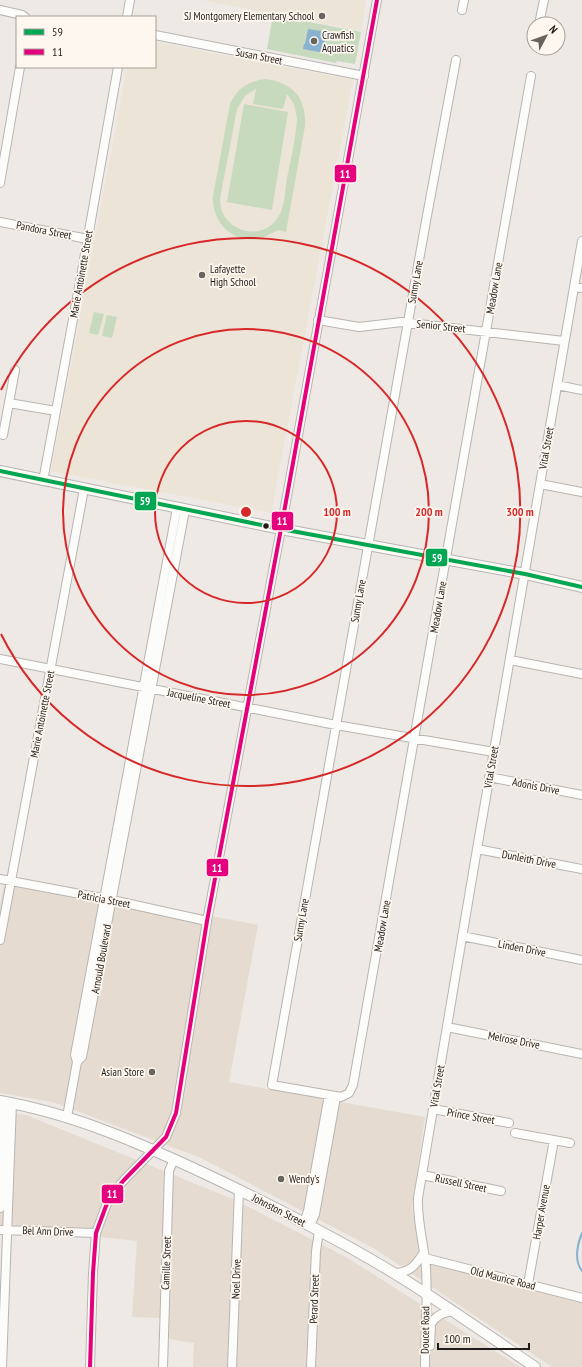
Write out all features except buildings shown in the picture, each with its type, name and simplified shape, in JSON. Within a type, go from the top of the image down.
[{"type":"main road","points":[[0,471],[281,529],[525,574],[582,587]]},
{"type":"main road","name":"Johnston Street","points":[[5,1102],[67,1117],[97,1127],[155,1150],[239,1190],[311,1227],[394,1273],[535,1367]]},
{"type":"street","points":[[127,16],[130,0]]},
{"type":"street","points":[[90,1367],[93,1273],[96,1233],[112,1194],[166,1137],[176,1113],[207,921],[281,529],[377,0]]},
{"type":"street","points":[[462,10],[464,0]]},
{"type":"street","points":[[541,16],[544,0]]},
{"type":"street","points":[[0,10],[24,16]]},
{"type":"street","name":"Susan Street","points":[[156,35],[364,76]]},
{"type":"street","name":"Sunny Lane","points":[[332,1096],[272,1085],[456,60]]},
{"type":"street","points":[[0,183],[20,68]]},
{"type":"street","name":"Marie Antoinette Street","points":[[43,481],[118,68]]},
{"type":"street","name":"Meadow Lane","points":[[332,1096],[344,1096],[349,1093],[355,1076],[531,76]]},
{"type":"street","name":"Pandora Street","points":[[0,222],[88,239]]},
{"type":"street","name":"Vital Street","points":[[426,1294],[424,1255],[418,1210],[422,1175],[564,341],[578,288],[582,241]]},
{"type":"street","name":"Senior Street","points":[[318,320],[359,327],[392,322],[408,323],[564,341]]},
{"type":"street","points":[[4,435],[15,370]]},
{"type":"street","points":[[557,385],[582,390]]},
{"type":"street","points":[[9,403],[56,411]]},
{"type":"street","points":[[540,484],[582,492]]},
{"type":"street","name":"Marie Antoinette Street","points":[[0,940],[84,489]]},
{"type":"street","name":"Arnould Boulevard","points":[[67,1117],[77,1062],[75,1055],[108,900],[181,509]]},
{"type":"street","name":"Jacqueline Street","points":[[0,659],[336,725],[494,752]]},
{"type":"street","points":[[510,660],[582,674]]},
{"type":"street","name":"Adonis Drive","points":[[489,777],[582,795]]},
{"type":"street","name":"Dunleith Drive","points":[[477,849],[582,869]]},
{"type":"street","name":"Patricia Street","points":[[0,879],[207,921]]},
{"type":"street","name":"Linden Drive","points":[[462,936],[582,960]]},
{"type":"street","name":"Melrose Drive","points":[[447,1027],[582,1054]]},
{"type":"street","name":"Perard Street","points":[[311,1367],[316,1251],[311,1227],[332,1096]]},
{"type":"street","points":[[2,1367],[3,1230],[6,1147],[5,1102]]},
{"type":"street","name":"Prince Street","points":[[433,1109],[509,1123]]},
{"type":"street","points":[[515,1134],[570,1143]]},
{"type":"street","name":"Harper Avenue","points":[[528,1284],[554,1140]]},
{"type":"street","points":[[0,1208],[6,1147]]},
{"type":"street","name":"Camille Street","points":[[163,1367],[169,1171],[174,1159]]},
{"type":"street","name":"Russell Street","points":[[422,1175],[501,1191]]},
{"type":"street","name":"Noel Drive","points":[[232,1367],[239,1190]]},
{"type":"street","name":"Bel Ann Drive","points":[[3,1230],[96,1233]]},
{"type":"street","points":[[394,1273],[405,1271],[413,1267],[424,1255]]},
{"type":"street","name":"Old Maurice Road","points":[[424,1255],[582,1298]]},
{"type":"street","name":"Doucet Road","points":[[425,1367],[426,1294]]},
{"type":"street","points":[[429,1367],[431,1324],[437,1316],[452,1311]]},
{"type":"shaded area","name":"SJ Montgomery Elementary School","points":[[202,0],[366,0],[361,31]]},
{"type":"shaded area","name":"Lafayette High School","points":[[156,42],[353,80],[271,513],[51,471],[127,68],[156,68]]},
{"type":"shaded area","points":[[5,877],[258,925],[229,1082],[425,1117],[412,1207],[421,1260],[582,1302],[582,1367],[552,1367],[375,1249],[201,1158],[53,1102],[0,1093],[0,906]]},
{"type":"shaded area","points":[[0,1111],[26,1115],[235,1200],[346,1257],[520,1367],[193,1367],[194,1343],[158,1337],[161,1318],[132,1317],[137,1241],[90,1236],[0,1233]]},
{"type":"green space","name":"Crawfish Aquatics","points":[[273,15],[361,32],[355,64],[337,61],[336,63],[267,49]]},
{"type":"green space","points":[[265,79],[275,81],[290,88],[296,93],[303,107],[305,126],[286,232],[278,231],[257,239],[248,239],[239,237],[224,228],[215,213],[213,196],[230,104],[240,90],[248,84]],"holes":[[[256,89],[253,104],[283,109],[287,94],[294,104],[297,118],[282,210],[273,224],[254,232],[244,230],[227,220],[222,210],[220,199],[237,109],[245,96]]]},
{"type":"green space","points":[[244,104],[288,112],[272,210],[227,202]]},
{"type":"green space","points":[[94,312],[104,314],[98,335],[89,333]]},
{"type":"green space","points":[[107,315],[117,317],[112,338],[102,336]]},
{"type":"water","points":[[308,29],[327,32],[324,53],[303,49]]},
{"type":"waterway","points":[[582,1233],[577,1253],[579,1267],[582,1271]]},
{"type":"transit line","name":"11","points":[[90,1367],[93,1273],[96,1233],[112,1194],[166,1137],[176,1113],[207,921],[281,529],[377,0]]},
{"type":"transit line","name":"59","points":[[0,471],[281,529],[525,574],[582,587]]},
{"type":"place","name":"SJ Montgomery Elementary School","points":[[322,16]]},
{"type":"place","name":"Crawfish Aquatics","points":[[314,41]]},
{"type":"place","name":"Lafayette High School","points":[[202,275]]},
{"type":"place","name":"Asian Store","points":[[152,1072]]},
{"type":"place","name":"Wendy's","points":[[281,1179]]}]
